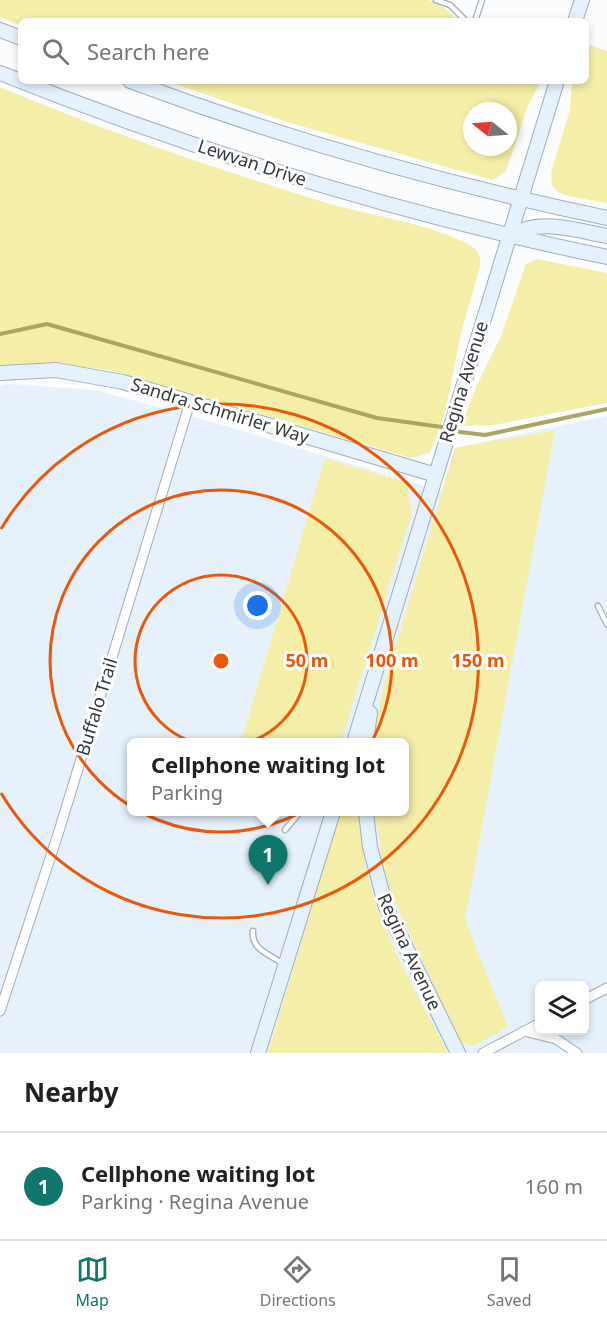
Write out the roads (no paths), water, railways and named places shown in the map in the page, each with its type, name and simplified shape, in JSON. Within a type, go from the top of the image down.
[{"type":"street","points":[[576,18],[582,0]]},
{"type":"street","points":[[0,30],[18,37]]},
{"type":"street","name":"Lewvan Drive","points":[[0,74],[18,81]]},
{"type":"street","name":"Lewvan Drive","points":[[26,84],[140,127],[284,175],[509,237],[607,257]]},
{"type":"street","name":"Lewvan Drive","points":[[139,84],[250,123],[377,162],[520,199],[607,218]]},
{"type":"street","name":"Regina Avenue","points":[[355,738],[556,84]]},
{"type":"street","points":[[509,237],[526,226],[545,226],[607,236]]},
{"type":"street","name":"Sandra Schmirler Way","points":[[0,373],[56,370],[88,375],[190,402],[436,475]]},
{"type":"street","name":"Buffalo Trail","points":[[0,1011],[62,820],[190,402]]},
{"type":"street","name":"Regina Avenue","points":[[366,738],[373,684]]},
{"type":"street","points":[[258,1053],[332,816]]},
{"type":"street","name":"Regina Avenue","points":[[367,816],[375,870],[386,907],[458,1053]]},
{"type":"street","points":[[589,998],[607,988]]},
{"type":"street","points":[[483,1053],[535,1026]]},
{"type":"street","points":[[524,1031],[555,1039],[576,1053]]},
{"type":"lane","points":[[436,0],[450,5],[463,18]]},
{"type":"lane","points":[[476,18],[482,0]]},
{"type":"lane","points":[[598,606],[607,624]]},
{"type":"lane","points":[[285,830],[297,816]]},
{"type":"lane","points":[[253,931],[253,940],[258,949],[286,965]]},
{"type":"waterway","points":[[0,334],[47,324],[377,418],[442,427]]},
{"type":"waterway","points":[[460,432],[485,435],[607,409]]},
{"type":"place","name":"Cellphone waiting lot","points":[[268,885]]}]
